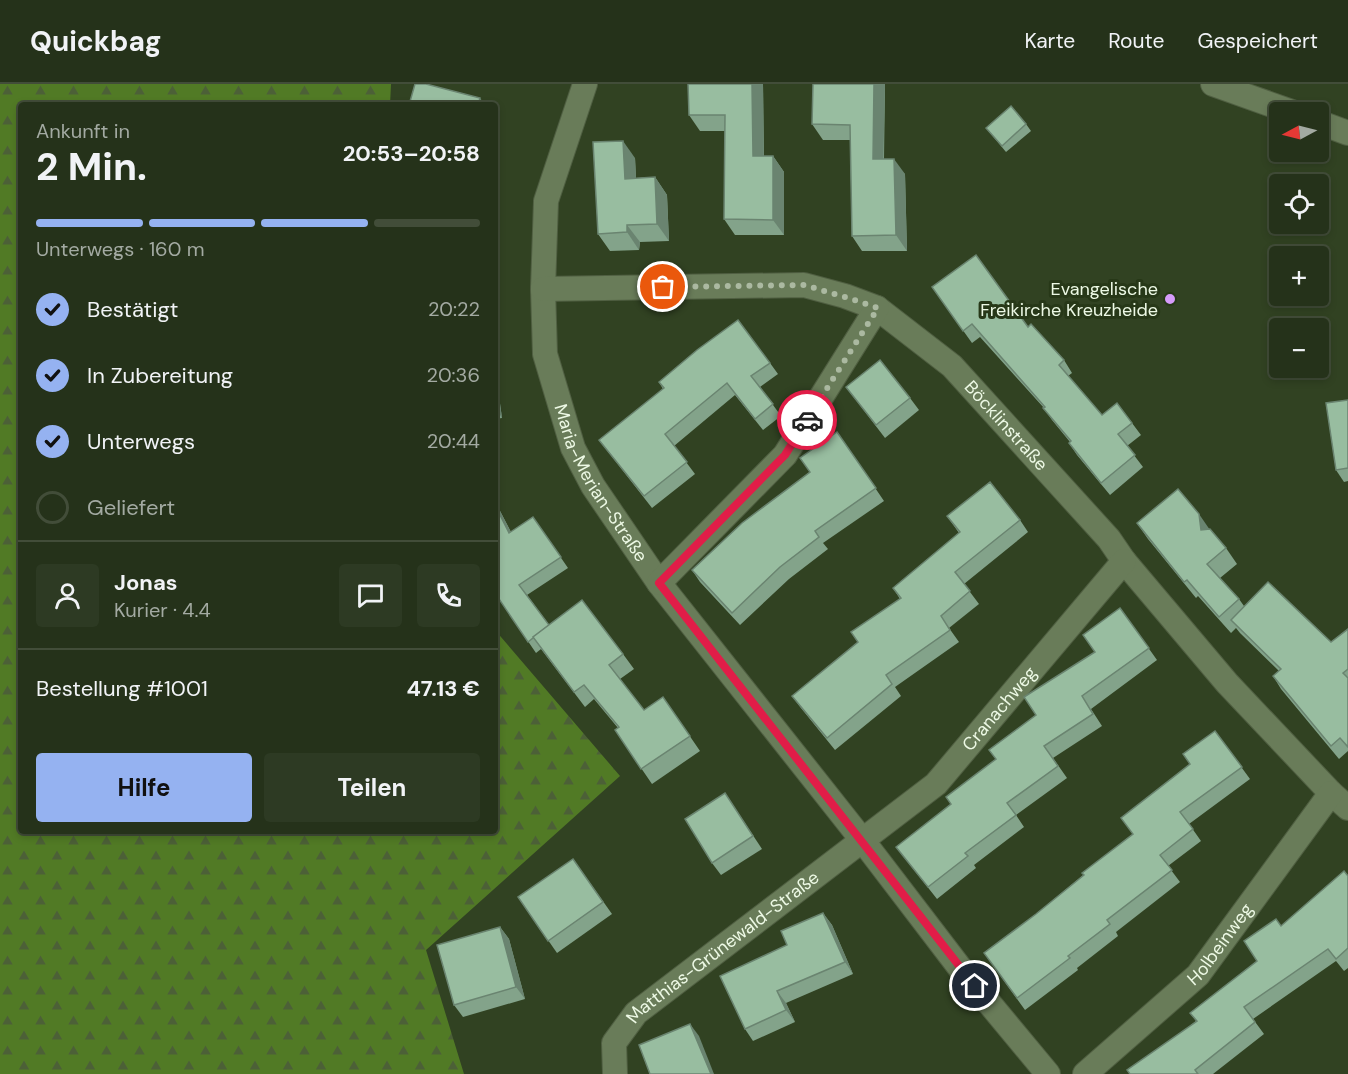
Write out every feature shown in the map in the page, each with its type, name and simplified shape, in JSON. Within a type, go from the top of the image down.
[{"type":"street","name":"Maria-Merian-Straße","points":[[585,84],[546,201],[543,289],[545,354],[573,448],[593,486],[659,583],[863,841],[960,968],[1048,1074]]},
{"type":"street","points":[[1212,84],[1269,104]]},
{"type":"street","points":[[1329,126],[1348,133]]},
{"type":"street","name":"Böcklinstraße","points":[[543,289],[804,285],[878,308],[952,366],[1109,539],[1124,561],[1227,682],[1340,800]]},
{"type":"street","points":[[659,583],[785,455],[878,308]]},
{"type":"street","name":"Cranachweg","points":[[863,841],[936,784],[1124,561]]},
{"type":"street","name":"Holbeinweg","points":[[1084,1074],[1198,975],[1340,800]]},
{"type":"street","name":"Matthias-Grünewald-Straße","points":[[615,1074],[614,1043],[636,1013],[863,841]]},
{"type":"green space","points":[[0,84],[391,84],[390,102],[18,102],[18,834],[498,834],[498,634],[620,776],[426,950],[464,1074],[0,1074]]},
{"type":"building","points":[[415,84],[426,84],[480,98],[479,102],[410,102]]},
{"type":"building","points":[[688,84],[752,84],[753,156],[773,156],[773,220],[724,219],[725,115],[689,115]]},
{"type":"building","points":[[813,84],[874,84],[873,159],[894,159],[896,235],[852,236],[850,125],[812,124]]},
{"type":"building","points":[[1011,106],[1026,124],[1002,146],[986,128]]},
{"type":"building","points":[[623,141],[625,179],[655,177],[657,224],[627,225],[627,232],[598,234],[593,142]]},
{"type":"building","points":[[976,255],[1028,327],[1031,324],[1064,360],[1059,365],[1102,415],[1117,403],[1132,423],[1118,434],[1135,455],[1101,483],[1069,443],[1071,441],[1043,408],[1045,407],[972,324],[963,331],[932,287]]},
{"type":"building","points":[[738,320],[770,363],[751,376],[773,404],[755,419],[727,383],[665,434],[687,462],[644,496],[599,440],[664,388],[659,382]]},
{"type":"building","points":[[880,360],[910,398],[876,425],[846,387]]},
{"type":"building","points":[[1348,400],[1348,468],[1336,470],[1326,403]]},
{"type":"building","points":[[837,432],[876,488],[815,531],[819,537],[780,567],[732,613],[692,570],[742,523],[810,472],[800,458]]},
{"type":"building","points":[[990,482],[1020,520],[955,572],[970,591],[941,616],[950,630],[886,675],[892,684],[827,738],[792,696],[858,642],[851,632],[901,598],[893,588],[960,532],[947,516]]},
{"type":"building","points":[[1178,489],[1199,514],[1201,530],[1210,529],[1226,548],[1207,564],[1239,599],[1219,617],[1187,580],[1184,582],[1137,523]]},
{"type":"building","points":[[498,511],[509,533],[533,517],[561,557],[519,585],[549,625],[528,642],[498,597]]},
{"type":"building","points":[[1268,582],[1331,642],[1348,629],[1348,669],[1343,673],[1348,678],[1348,747],[1340,738],[1331,746],[1273,676],[1281,669],[1231,620]]},
{"type":"building","points":[[582,600],[623,654],[609,665],[644,710],[663,697],[690,736],[641,769],[615,730],[619,727],[584,685],[574,692],[533,637]]},
{"type":"building","points":[[1120,608],[1149,648],[1082,696],[1093,714],[1044,746],[1058,766],[1007,803],[1016,815],[965,853],[968,856],[928,887],[896,847],[951,804],[946,797],[996,759],[989,750],[1036,715],[1024,697],[1095,652],[1083,635]]},
{"type":"building","points":[[1215,731],[1242,767],[1180,812],[1193,829],[1160,855],[1172,870],[1107,920],[1110,924],[1068,956],[1070,958],[1017,998],[984,953],[1036,914],[1084,875],[1082,873],[1133,834],[1121,818],[1190,764],[1183,754]]},
{"type":"building","points":[[725,793],[753,836],[712,863],[685,819]]},
{"type":"building","points":[[573,859],[603,902],[548,941],[518,897]]},
{"type":"building","points":[[1344,871],[1348,876],[1348,948],[1336,959],[1328,949],[1244,1007],[1255,1022],[1195,1070],[1198,1074],[1130,1074],[1127,1070],[1197,1021],[1190,1013],[1257,961],[1244,941],[1276,919],[1281,926]]},
{"type":"building","points":[[823,913],[845,962],[777,991],[786,1010],[745,1029],[720,976],[787,945],[781,931]]},
{"type":"building","points":[[500,927],[516,987],[454,1005],[437,945]]},
{"type":"building","points":[[690,1024],[711,1074],[650,1074],[639,1045]]},
{"type":"way so far","points":[[663,287],[804,285],[878,308],[807,420]]},
{"type":"place","name":"Evangelische Freikirche Kreuzheide","points":[[1170,299]]},
{"type":"route","points":[[807,420],[785,455],[659,583],[975,986]]}]
